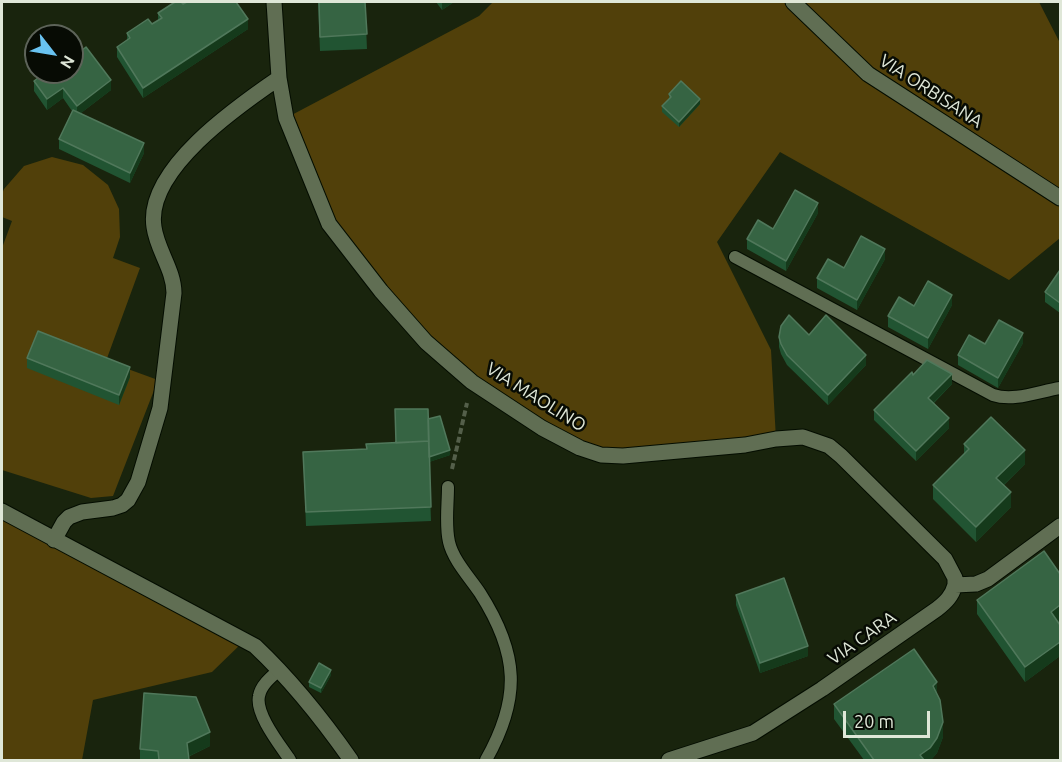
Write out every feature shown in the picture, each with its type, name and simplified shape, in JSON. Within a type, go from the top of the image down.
[{"type":"street","name":"VIA MAOLINO","points":[[274,2],[279,78],[286,118],[329,224],[381,291],[426,342],[472,382],[542,428],[580,448],[601,455],[634,455],[745,445],[803,437],[816,440],[841,456],[945,559],[955,578],[955,585]]},
{"type":"street","name":"VIA ORBISANA","points":[[793,2],[868,74],[1060,198]]},
{"type":"street","points":[[54,540],[69,517],[82,512],[113,508],[128,500],[138,482],[152,438],[160,408],[174,293],[172,279],[154,226],[154,211],[165,179],[180,161],[240,104],[279,78]]},
{"type":"street","points":[[2,511],[255,646],[279,670],[332,733],[351,760]]},
{"type":"street","points":[[955,585],[976,584],[988,579],[1060,526]]},
{"type":"street","name":"VIA CARA","points":[[669,760],[689,758],[753,733],[783,715],[937,609],[946,602],[955,585]]},
{"type":"lane","points":[[735,256],[993,395],[1011,398],[1060,388]]},
{"type":"lane","points":[[448,487],[447,528],[450,544],[486,602],[506,650],[510,669],[511,694],[507,714],[498,740],[486,760]]},
{"type":"lane","points":[[279,670],[261,689],[259,703],[265,721],[290,760]]},
{"type":"path","points":[[448,487],[472,382]]},
{"type":"shaded area","points":[[493,2],[1039,2],[1060,43],[1060,238],[1009,280],[780,152],[717,242],[771,350],[776,439],[623,456],[580,448],[426,342],[329,224],[286,118],[479,16]]},
{"type":"shaded area","points":[[52,157],[83,165],[108,185],[119,209],[120,237],[113,258],[140,268],[106,361],[158,380],[113,496],[91,498],[2,470],[2,248],[12,221],[2,217],[2,194],[24,166]]},
{"type":"shaded area","points":[[2,511],[245,640],[212,672],[93,700],[82,760],[2,760]]},
{"type":"building","points":[[175,2],[183,4],[187,2],[236,2],[248,19],[143,88],[117,47],[130,38],[127,33],[148,19],[152,24],[162,18],[158,13]]},
{"type":"building","points":[[319,2],[365,2],[367,34],[320,37]]},
{"type":"building","points":[[86,47],[111,80],[77,106],[63,88],[47,99],[36,84],[84,84],[84,49]]},
{"type":"building","points":[[681,81],[700,99],[679,122],[662,106]]},
{"type":"building","points":[[73,110],[144,143],[130,173],[59,139]]},
{"type":"building","points":[[795,190],[818,203],[786,261],[747,239],[758,220],[773,229]]},
{"type":"building","points":[[861,236],[885,249],[857,300],[817,278],[828,259],[844,268]]},
{"type":"building","points":[[1060,270],[1060,303],[1045,292]]},
{"type":"building","points":[[928,281],[952,295],[928,338],[888,316],[899,297],[914,306]]},
{"type":"building","points":[[789,315],[809,335],[826,315],[866,355],[828,395],[787,355],[781,344],[779,337],[781,326]]},
{"type":"building","points":[[999,320],[1023,333],[998,378],[958,355],[969,335],[985,344]]},
{"type":"building","points":[[38,331],[130,367],[119,395],[27,358]]},
{"type":"building","points":[[927,360],[952,374],[928,398],[949,418],[916,451],[874,410]]},
{"type":"building","points":[[395,409],[428,409],[429,441],[396,443]]},
{"type":"building","points":[[440,416],[450,450],[429,457],[428,419]]},
{"type":"building","points":[[991,417],[1025,450],[996,478],[1011,492],[976,527],[933,485],[969,449],[964,444]]},
{"type":"building","points":[[429,441],[431,507],[306,512],[303,452],[367,449],[366,444]]},
{"type":"building","points":[[1044,551],[1060,574],[1060,605],[1051,612],[1060,625],[1060,642],[1025,667],[977,600]]},
{"type":"building","points":[[784,578],[808,646],[760,663],[736,595]]},
{"type":"building","points":[[914,649],[937,682],[933,686],[940,700],[943,722],[937,738],[930,748],[920,755],[924,760],[874,760],[834,704]]},
{"type":"building","points":[[319,663],[331,670],[321,688],[309,682]]},
{"type":"building","points":[[144,693],[196,697],[210,732],[187,743],[189,760],[159,760],[158,751],[140,749]]}]
